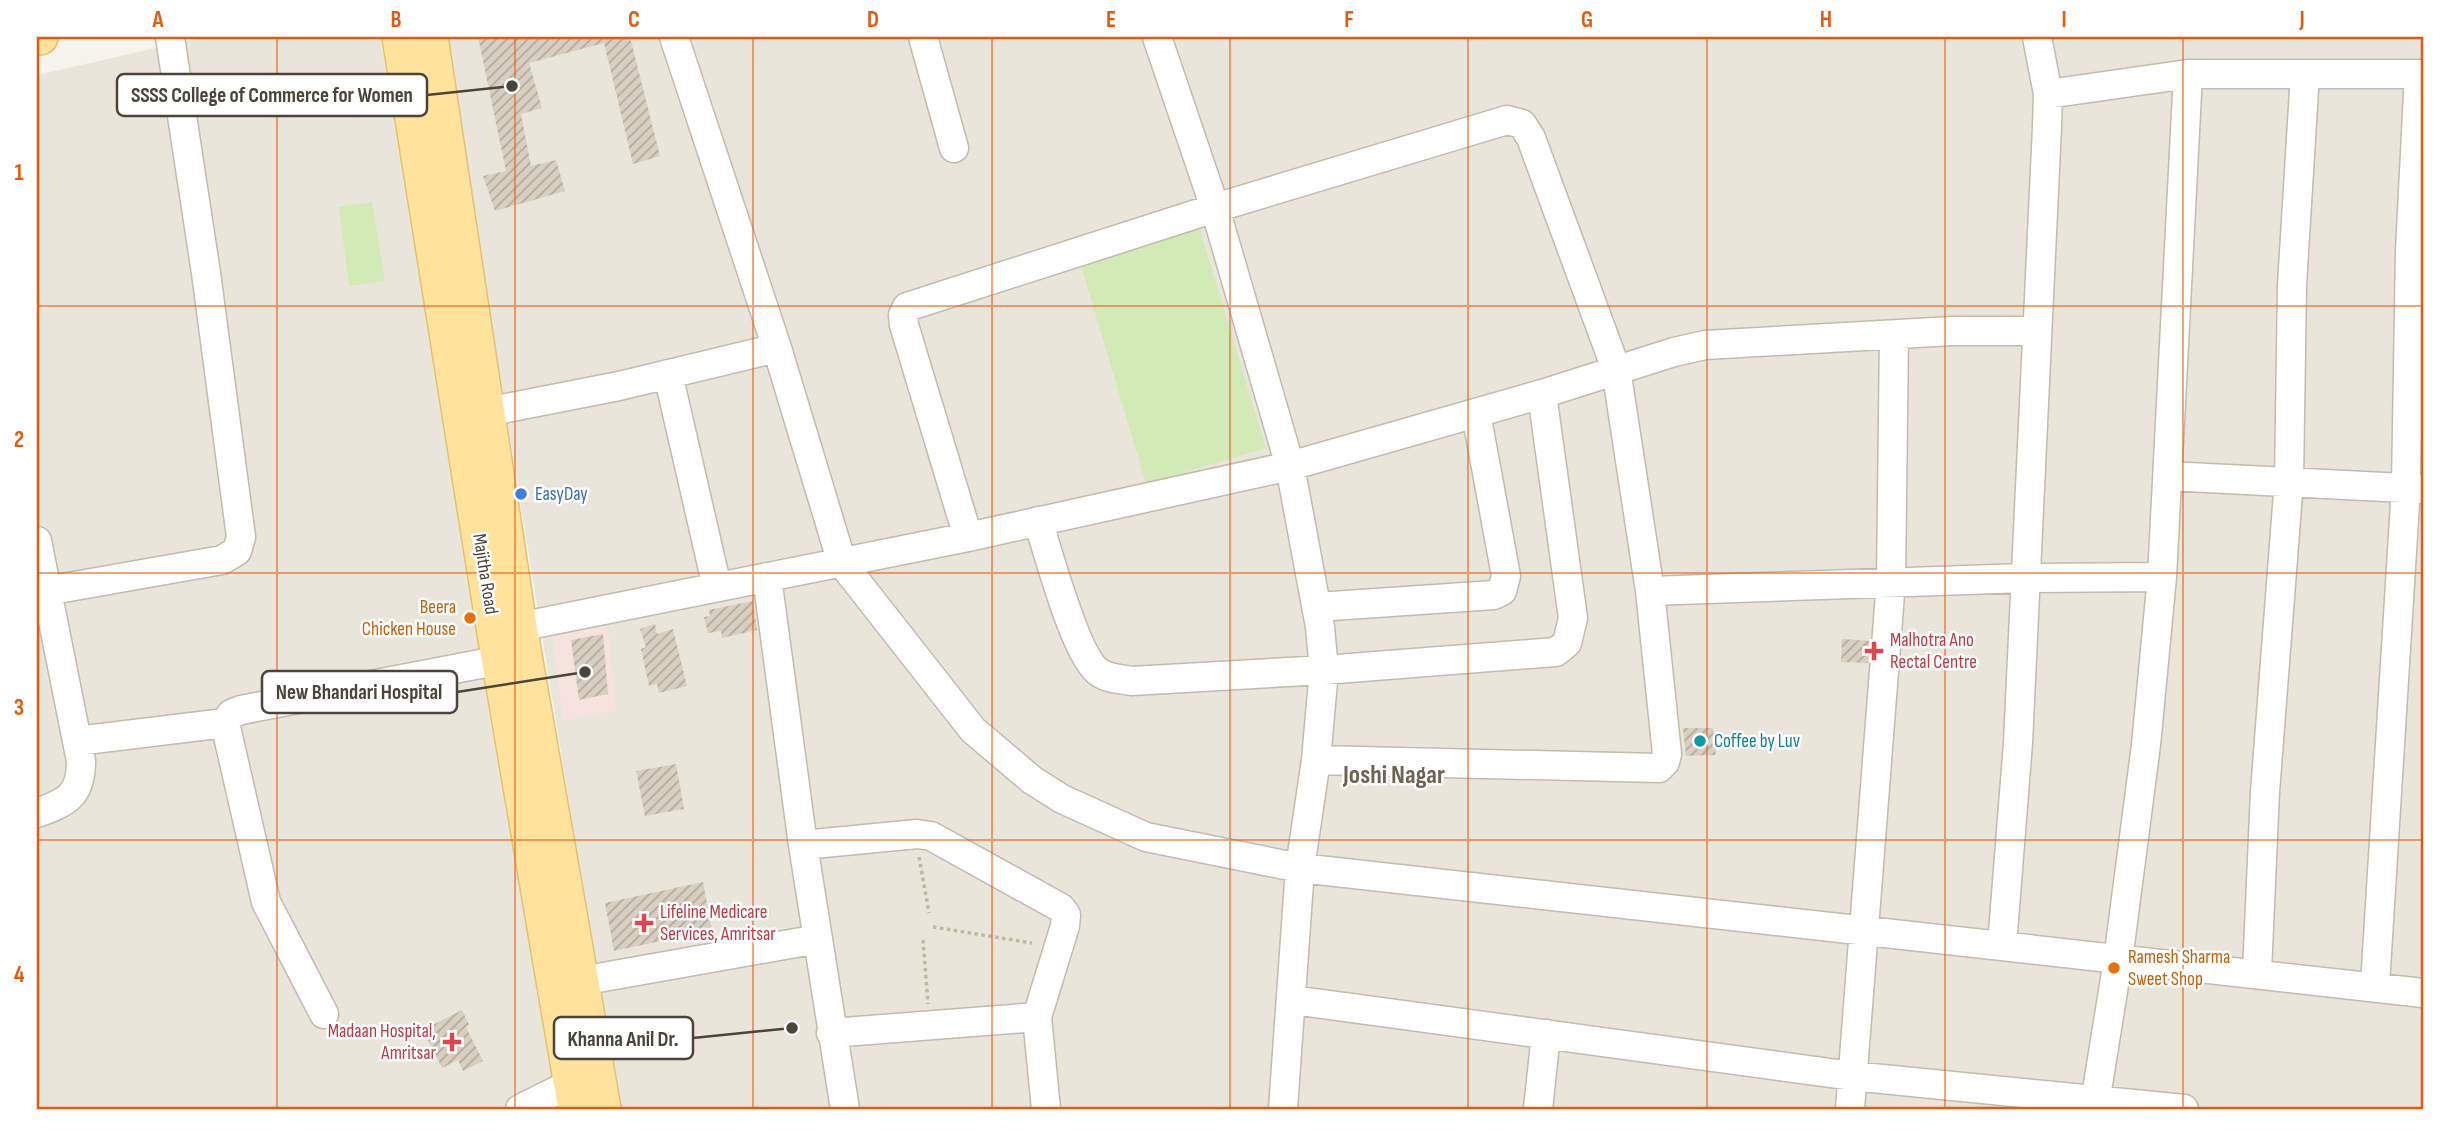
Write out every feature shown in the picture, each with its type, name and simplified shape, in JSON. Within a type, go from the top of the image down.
[{"type":"main road","name":"Majitha Road","points":[[400,37],[473,414],[519,627],[603,1109]]},
{"type":"main road","name":"Majitha Road","points":[[430,37],[501,660],[553,987],[574,1096]]},
{"type":"street","points":[[46,591],[222,560],[237,551],[241,537],[170,37]]},
{"type":"street","points":[[674,37],[777,348],[842,563],[973,730],[1031,780],[1062,799],[1146,837],[1300,868],[2118,960],[2375,985],[2423,993]]},
{"type":"street","points":[[923,37],[954,148]]},
{"type":"street","points":[[1157,37],[1216,208],[1290,466],[1317,607],[1324,670],[1316,760],[1300,868],[1293,1000],[1283,1109]]},
{"type":"street","points":[[2002,945],[2018,743],[2048,94],[2037,37]]},
{"type":"street","points":[[2048,94],[2189,74],[2421,74],[2410,250],[2414,488],[2375,985]]},
{"type":"street","points":[[2094,1104],[2118,960],[2146,745],[2162,577],[2189,74]]},
{"type":"street","points":[[2257,972],[2265,792],[2289,480],[2292,285],[2305,74]]},
{"type":"street","points":[[968,537],[904,326],[904,310],[914,303],[1216,208],[1507,120],[1516,121],[1531,138],[1616,369],[1650,590],[1667,754],[1665,762],[1659,768],[1316,760]]},
{"type":"street","points":[[519,627],[968,537],[1290,466],[1705,345],[2035,331]]},
{"type":"street","points":[[1850,1109],[1891,581],[1894,335]]},
{"type":"street","points":[[473,414],[668,374],[777,348]]},
{"type":"street","points":[[668,374],[717,587]]},
{"type":"street","points":[[1038,521],[1081,650],[1099,673],[1132,681],[1324,670],[1556,652],[1567,643],[1573,618],[1542,394]]},
{"type":"street","points":[[1317,607],[1494,595],[1502,591],[1506,576],[1476,413]]},
{"type":"street","points":[[2168,476],[2414,488]]},
{"type":"street","points":[[37,541],[77,741],[81,778],[76,790],[64,803],[37,813]]},
{"type":"street","points":[[767,577],[803,845],[845,1109]]},
{"type":"street","points":[[1650,590],[1891,581],[2162,577]]},
{"type":"street","points":[[77,741],[225,723],[232,714],[241,710],[501,660]]},
{"type":"street","points":[[225,723],[266,902],[324,1014]]},
{"type":"street","points":[[803,845],[917,834],[931,836],[1054,902],[1066,915],[1037,1017],[1046,1109]]},
{"type":"street","points":[[581,981],[818,939]]},
{"type":"street","points":[[1293,1000],[1852,1076],[2094,1104],[2184,1109]]},
{"type":"street","points":[[831,1033],[1037,1017]]},
{"type":"street","points":[[1538,1109],[1546,1034]]},
{"type":"street","points":[[520,1109],[574,1096]]},
{"type":"path","points":[[918,850],[929,913]]},
{"type":"path","points":[[933,927],[1032,943]]},
{"type":"path","points":[[923,940],[929,1012]]},
{"type":"shaded area","points":[[205,37],[380,37],[566,1109],[37,1109],[37,75]]},
{"type":"shaded area","points":[[445,37],[2423,37],[2423,1109],[619,1109]]},
{"type":"shaded area","points":[[607,621],[616,710],[563,721],[553,634]]},
{"type":"green space","points":[[372,202],[385,281],[349,286],[339,207]]},
{"type":"green space","points":[[1198,223],[1266,448],[1146,484],[1079,259]]},
{"type":"building","points":[[478,37],[630,37],[660,156],[633,164],[604,43],[529,63],[542,108],[521,114],[531,166],[556,160],[565,191],[495,211],[483,176],[506,171]]},
{"type":"building","points":[[753,601],[757,630],[722,638],[721,631],[708,633],[704,617],[710,616],[709,610]]},
{"type":"building","points":[[655,624],[657,634],[673,629],[687,686],[659,693],[657,684],[649,686],[641,649],[646,647],[640,629]]},
{"type":"building","points":[[603,634],[608,694],[579,700],[571,640]]},
{"type":"building","points":[[1842,639],[1870,641],[1868,663],[1841,662]]},
{"type":"building","name":"Coffee by Luv","points":[[1683,728],[1713,728],[1716,755],[1686,756]]},
{"type":"building","points":[[676,764],[684,809],[645,816],[636,771]]},
{"type":"building","points":[[703,882],[712,930],[614,951],[605,903]]},
{"type":"building","points":[[462,1010],[469,1025],[466,1027],[483,1061],[463,1071],[458,1060],[442,1068],[423,1030]]},
{"type":"place","name":"SSSS College of Commerce for Women","points":[[512,86]]},
{"type":"place","name":"EasyDay","points":[[521,494]]},
{"type":"place","name":"Beera Chicken House","points":[[470,618]]},
{"type":"place","name":"Malhotra Ano Rectal Centre","points":[[1874,651]]},
{"type":"place","name":"New Bhandari Hospital","points":[[585,672]]},
{"type":"place","name":"Coffee by Luv","points":[[1700,741]]},
{"type":"place","name":"Lifeline Medicare Services, Amritsar","points":[[644,923]]},
{"type":"place","name":"Ramesh Sharma Sweet Shop","points":[[2114,968]]},
{"type":"place","name":"Khanna Anil Dr.","points":[[792,1028]]},
{"type":"place","name":"Madaan Hospital, Amritsar","points":[[452,1042]]},
{"type":"district","name":"Joshi Nagar","points":[[1394,775]]}]
